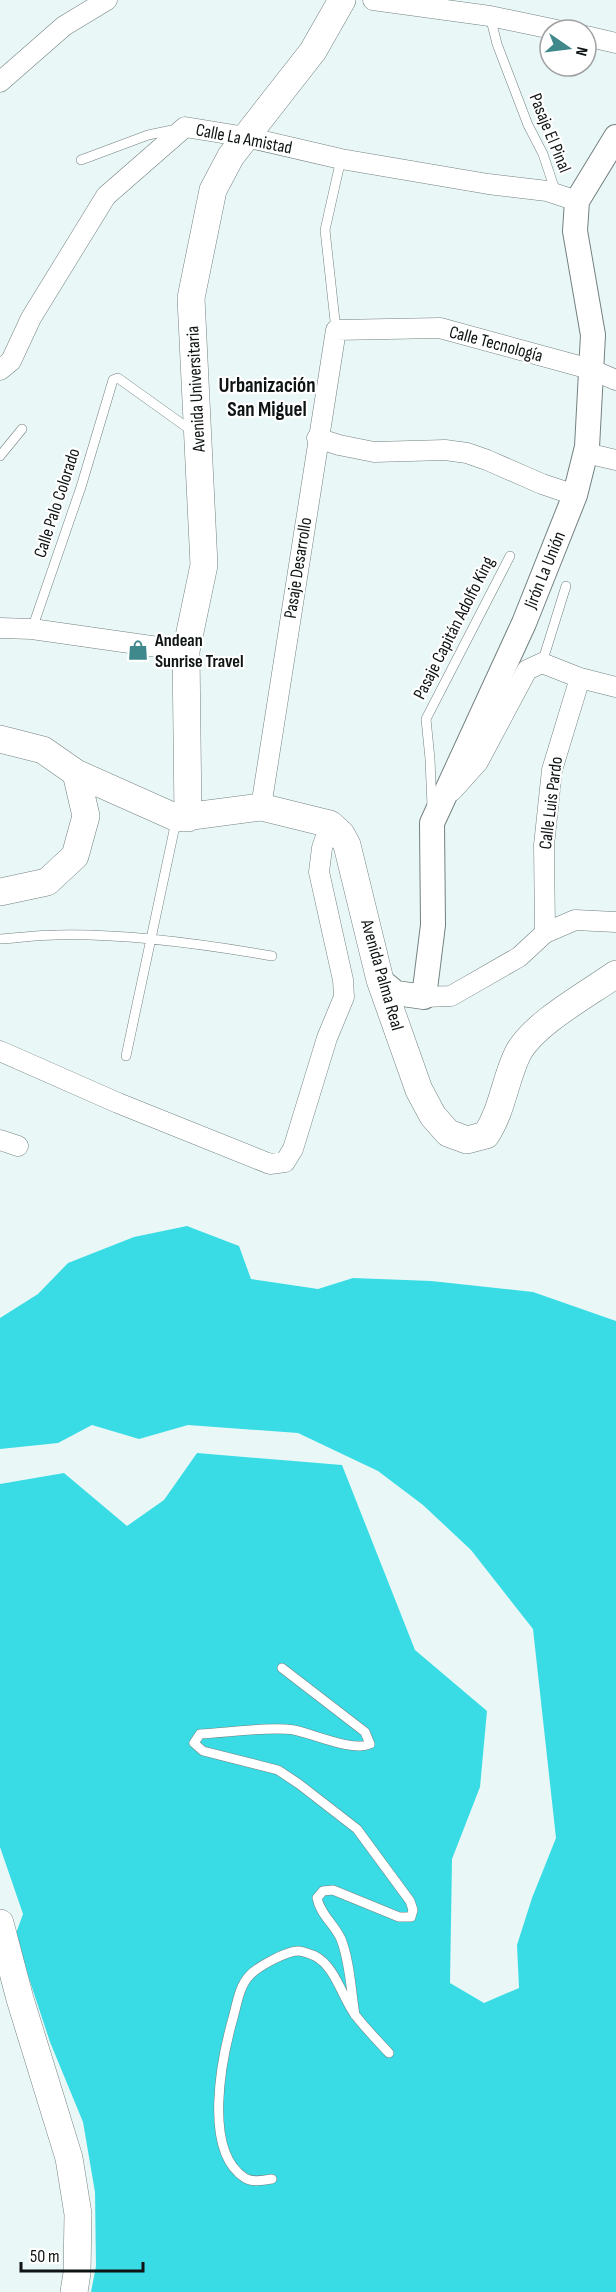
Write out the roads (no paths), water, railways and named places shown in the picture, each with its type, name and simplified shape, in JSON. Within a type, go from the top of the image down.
[{"type":"main road","name":"Avenida Universitaria","points":[[183,819],[186,651],[204,565],[191,298],[213,190],[231,156],[313,51],[342,0]]},
{"type":"main road","points":[[0,739],[43,750],[76,773],[183,819],[261,807],[330,824]]},
{"type":"main road","points":[[0,892],[47,882],[75,856],[86,816],[76,773]]},
{"type":"main road","name":"Avenida Palma Real","points":[[330,824],[341,834],[347,845],[380,980],[419,1090],[433,1116],[448,1133],[467,1140],[486,1135],[496,1120],[518,1053],[534,1031],[616,974]]},
{"type":"main road","points":[[0,1923],[20,1999],[69,2158],[78,2214],[77,2273],[74,2292]]},
{"type":"street","points":[[0,82],[64,26],[107,0]]},
{"type":"street","points":[[373,0],[479,10],[538,25]]},
{"type":"street","points":[[598,39],[616,43]]},
{"type":"street","name":"Calle La Amistad","points":[[0,370],[11,361],[31,318],[106,196],[185,127],[246,137],[341,159],[566,198]]},
{"type":"street","points":[[566,198],[616,137]]},
{"type":"street","name":"Jirón La Unión","points":[[424,997],[433,926],[432,824],[524,623],[575,495],[586,453],[593,335],[575,231],[566,198]]},
{"type":"street","name":"Calle Tecnología","points":[[336,330],[440,328],[590,369],[616,380]]},
{"type":"street","name":"Pasaje Desarrollo","points":[[261,807],[336,330]]},
{"type":"street","points":[[0,354],[18,345]]},
{"type":"street","points":[[318,438],[374,452],[445,450],[467,453],[575,495]]},
{"type":"street","points":[[586,453],[616,460]]},
{"type":"street","points":[[0,628],[32,629],[186,651]]},
{"type":"street","points":[[444,799],[478,762],[527,670],[542,663],[580,678],[616,687]]},
{"type":"street","name":"Calle Luis Pardo","points":[[545,933],[544,845],[550,779],[580,678]]},
{"type":"street","points":[[0,1052],[118,1103],[270,1164],[285,1162],[293,1149],[327,1038],[344,997],[343,980],[319,872],[322,848],[330,824]]},
{"type":"street","points":[[380,980],[396,993],[424,997],[451,996],[519,957],[545,933],[575,920],[616,922]]},
{"type":"lane","name":"Pasaje El Pinal","points":[[479,10],[497,44],[528,125],[566,198]]},
{"type":"lane","points":[[81,159],[148,135],[185,127]]},
{"type":"lane","points":[[336,330],[325,230],[341,159]]},
{"type":"lane","name":"Calle Palo Colorado","points":[[32,629],[81,487],[113,381],[118,378],[198,436]]},
{"type":"lane","points":[[0,456],[22,429]]},
{"type":"lane","name":"Pasaje Capitán Adolfo King","points":[[432,824],[426,719],[510,556]]},
{"type":"lane","points":[[542,663],[566,586]]},
{"type":"lane","points":[[126,1056],[151,939],[183,819]]},
{"type":"lane","points":[[0,939],[56,935],[151,939],[204,944],[272,956]]},
{"type":"lane","points":[[282,1668],[365,1732],[370,1744],[364,1747],[348,1745],[291,1730],[200,1734],[194,1743],[203,1751],[278,1770],[299,1784],[357,1829],[410,1901],[413,1910],[411,1917],[399,1917],[333,1890],[323,1891],[317,1898],[318,1907],[341,1940],[348,1966],[355,2015]]},
{"type":"lane","points":[[272,2179],[256,2181],[246,2179],[234,2168],[219,2128],[219,2087],[225,2045],[240,1992],[250,1975],[283,1954],[299,1951],[317,1957],[330,1970],[355,2015],[389,2054]]},
{"type":"place","name":"Andean Sunrise Travel","points":[[138,650]]},
{"type":"district","name":"Urbanización San Miguel","points":[[267,397]]}]
